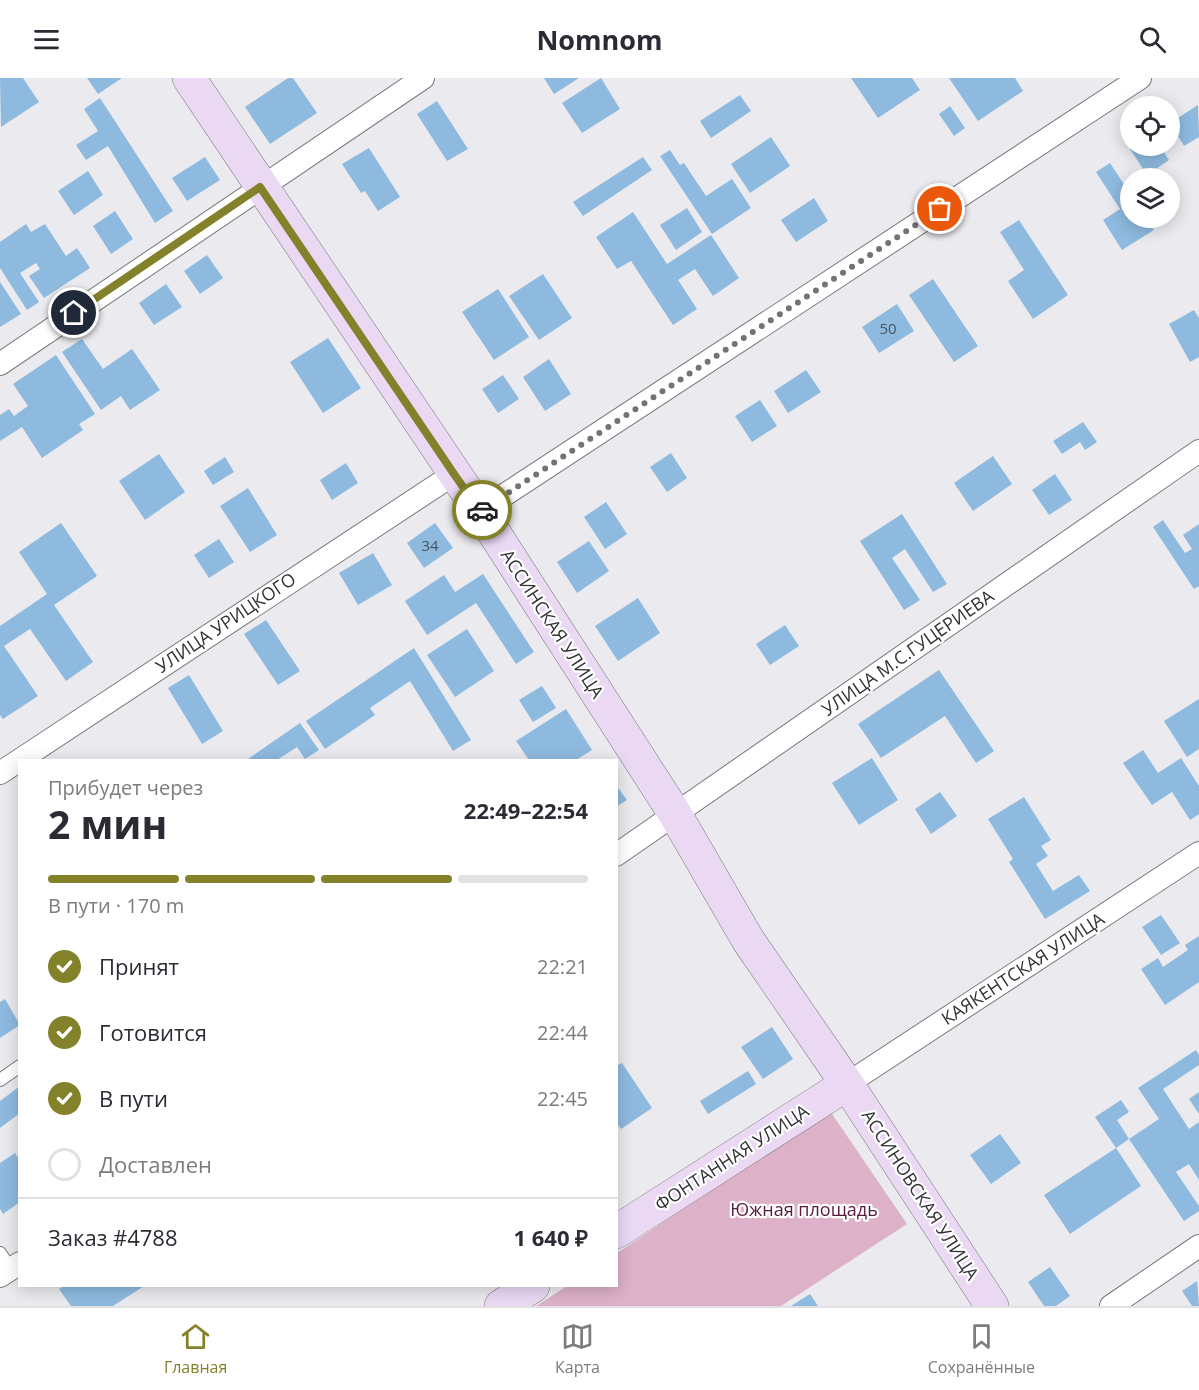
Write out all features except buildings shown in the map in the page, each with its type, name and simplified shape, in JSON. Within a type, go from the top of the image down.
[{"type":"street","name":"АССИНСКАЯ УЛИЦА","points":[[189,78],[260,187],[480,511],[675,814],[748,940],[847,1084]]},
{"type":"street","points":[[0,364],[423,78]]},
{"type":"street","points":[[480,511],[1140,78]]},
{"type":"street","name":"УЛИЦА М.С.ГУЦЕРИЕВА","points":[[618,854],[1199,451]]},
{"type":"street","name":"УЛИЦА УРИЦКОГО","points":[[21,759],[454,474]]},
{"type":"street","name":"УЛИЦА УРИЦКОГО","points":[[0,773],[18,761]]},
{"type":"street","name":"КАЯКЕНТСКАЯ УЛИЦА","points":[[847,1084],[1199,853]]},
{"type":"street","name":"ФОНТАННАЯ УЛИЦА","points":[[618,1231],[847,1084]]},
{"type":"street","name":"АССИНОВСКАЯ УЛИЦА","points":[[847,1084],[992,1306]]},
{"type":"street","points":[[1111,1306],[1199,1246]]},
{"type":"street","points":[[501,1306],[531,1287]]},
{"type":"lane","points":[[0,1080],[18,1067]]},
{"type":"green space","name":"Южная площадь","points":[[830,1111],[907,1224],[781,1306],[536,1306],[565,1287],[618,1287],[618,1252]]},
{"type":"way so far","points":[[482,510],[940,209]]},
{"type":"route","points":[[74,313],[260,187],[454,474],[480,511],[482,510]]}]
